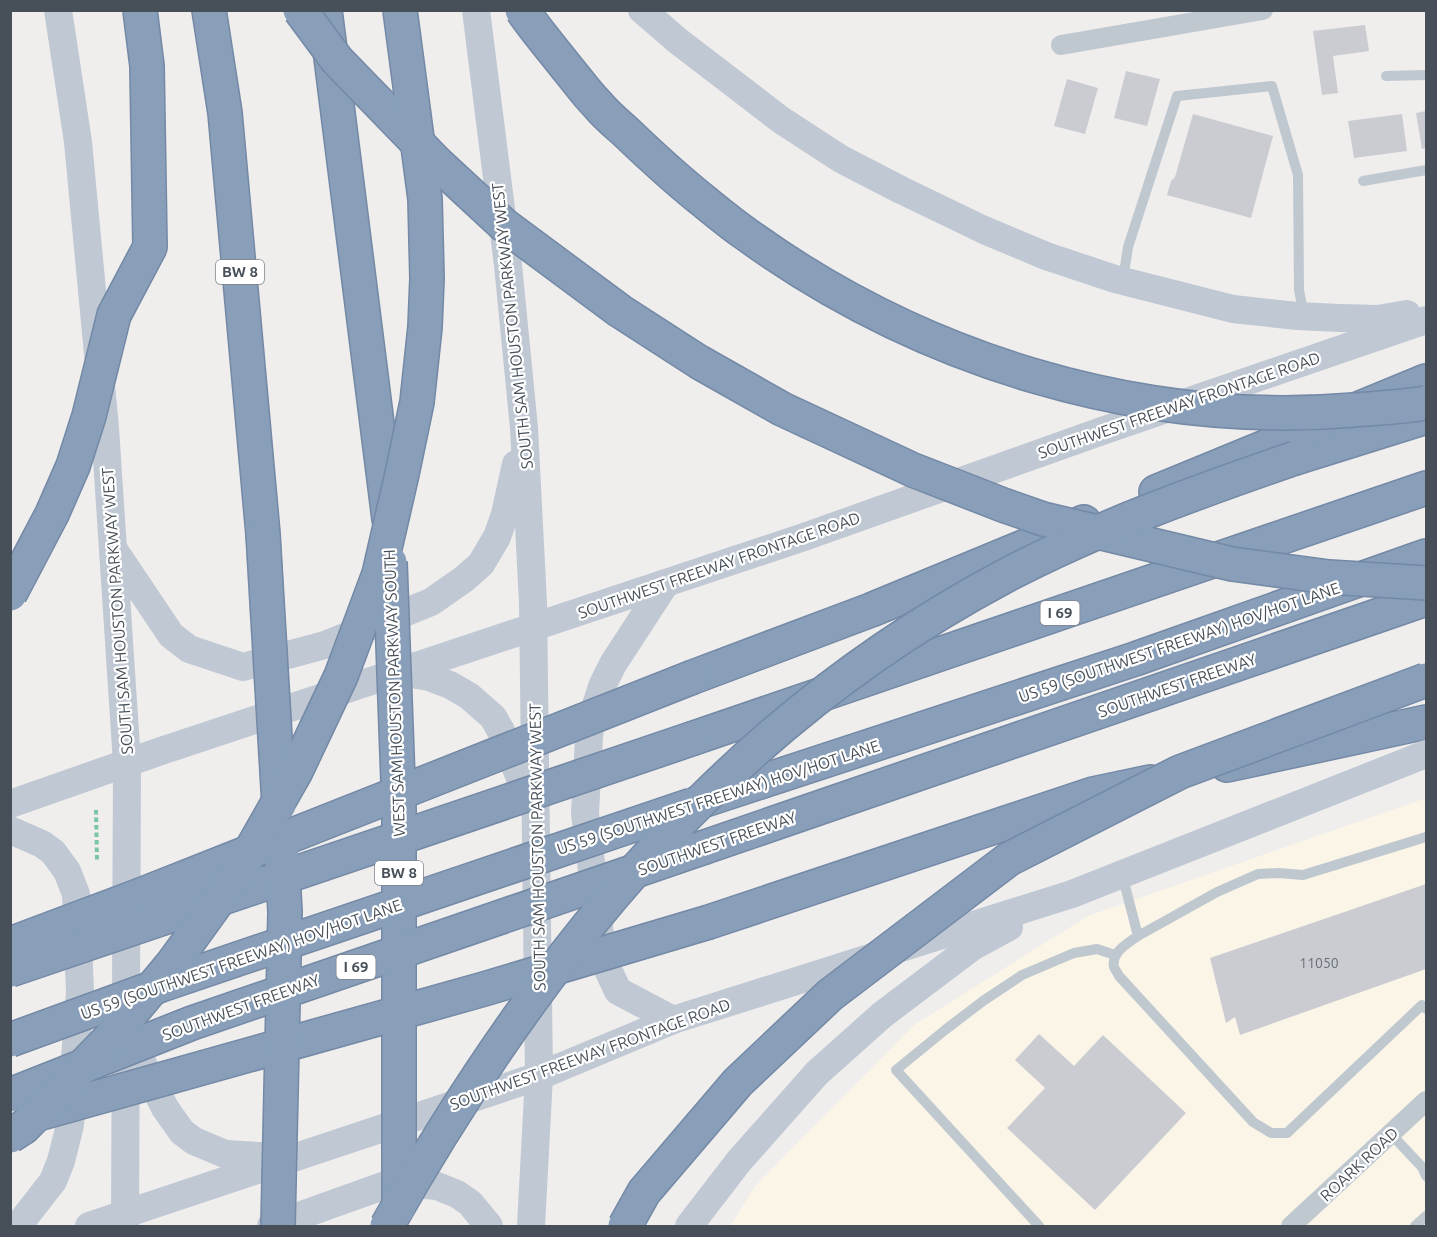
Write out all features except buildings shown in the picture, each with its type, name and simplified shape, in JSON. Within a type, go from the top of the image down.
[{"type":"highway","points":[[10,594],[52,514],[73,466],[89,416],[114,315],[150,247],[147,66],[140,10]]},
{"type":"highway","name":"BW 8","points":[[209,10],[225,113],[263,534],[285,912],[278,1227]]},
{"type":"highway","points":[[300,10],[337,60],[437,163],[504,225],[620,311],[699,362],[782,410],[913,471],[1043,519],[1232,564],[1329,577],[1426,583]]},
{"type":"highway","name":"WEST SAM HOUSTON PARKWAY SOUTH","points":[[325,10],[389,519],[399,808],[399,1227]]},
{"type":"highway","points":[[10,1136],[24,1127],[114,1034],[174,963],[238,873],[296,771],[341,676],[379,574],[417,402],[425,327],[427,278],[426,199],[400,10]]},
{"type":"highway","points":[[522,10],[597,105],[667,171],[736,227],[792,266],[856,303],[940,343],[988,362],[1078,388],[1168,405],[1281,414],[1335,412],[1426,403]]},
{"type":"highway","points":[[10,944],[138,896],[693,677],[871,610],[1426,381]]},
{"type":"highway","points":[[387,1227],[465,1098],[517,1021],[570,949],[636,868],[700,801],[804,709],[921,626],[1042,557],[1106,528],[1215,485],[1426,417]]},
{"type":"highway","name":"I 69","points":[[10,970],[1426,488]]},
{"type":"highway","name":"US 59 (SOUTHWEST FREEWAY) HOV/HOT LANE","points":[[10,1040],[172,981],[699,802],[1135,659],[1426,556]]},
{"type":"highway","name":"SOUTHWEST FREEWAY","points":[[10,1095],[192,1023],[1426,599]]},
{"type":"highway","points":[[625,1227],[644,1192],[738,1082],[830,994],[1009,859],[1179,772],[1426,680]]},
{"type":"highway","points":[[10,1121],[472,992],[709,922],[1093,794],[1426,722]]},
{"type":"main road","name":"SOUTH SAM HOUSTON PARKWAY WEST","points":[[58,10],[78,142],[105,428],[127,763],[125,1220]]},
{"type":"main road","name":"SOUTH SAM HOUSTON PARKWAY WEST","points":[[476,10],[508,265],[524,428],[534,627],[539,1076]]},
{"type":"main road","points":[[642,10],[678,41],[781,120],[841,159],[984,230],[1046,256],[1123,281],[1233,309],[1304,316],[1378,319],[1426,310]]},
{"type":"main road","name":"SOUTHWEST FREEWAY FRONTAGE ROAD","points":[[10,804],[804,537],[1102,431],[1426,320]]},
{"type":"main road","points":[[113,549],[171,635],[189,649],[243,667],[325,645],[431,602],[481,564],[497,537],[505,514],[524,428]]},
{"type":"main road","points":[[665,584],[613,664],[603,684],[591,720],[585,814],[603,959],[618,991],[673,1020]]},
{"type":"main road","points":[[398,672],[429,677],[450,685],[469,696],[493,717],[501,731],[536,819]]},
{"type":"main road","name":"SOUTHWEST FREEWAY FRONTAGE ROAD","points":[[89,1227],[125,1220],[294,1158],[539,1076],[673,1020],[1072,894],[1426,758]]},
{"type":"main road","points":[[10,830],[42,844],[53,852],[67,871],[76,894],[80,992],[70,1125],[61,1161],[53,1181],[18,1227]]},
{"type":"main road","points":[[689,1227],[739,1161],[817,1073],[882,1015],[972,947],[1072,894]]},
{"type":"main road","points":[[126,1031],[165,1108],[182,1132],[194,1141],[225,1154],[294,1158]]},
{"type":"main road","points":[[531,1227],[539,1076]]},
{"type":"main road","points":[[271,1227],[394,1182],[437,1186],[457,1194],[470,1203],[489,1227]]},
{"type":"street","points":[[1061,45],[1263,10]]},
{"type":"street","name":"ROARK ROAD","points":[[1291,1227],[1426,1101]]},
{"type":"lane","points":[[1386,76],[1426,75]]},
{"type":"lane","points":[[1123,281],[1128,247],[1177,96],[1272,86],[1298,175],[1299,290],[1304,316]]},
{"type":"lane","points":[[1363,181],[1426,170]]},
{"type":"lane","points":[[1425,1005],[1287,1133],[1271,1133],[1253,1122],[1119,976],[1114,966],[1115,955],[1123,946],[1138,936],[1217,891],[1258,874],[1303,875],[1426,837]]},
{"type":"lane","points":[[1122,874],[1138,936]]},
{"type":"lane","points":[[1039,1227],[896,1070],[983,1001],[1022,975],[1074,952],[1097,949],[1115,955]]},
{"type":"lane","points":[[1391,1134],[1422,1167],[1426,1176]]},
{"type":"lane","points":[[1415,1227],[1426,1216]]},
{"type":"shaded area","points":[[1426,798],[1426,1226],[730,1226],[756,1185],[914,1025],[1088,916]]}]
